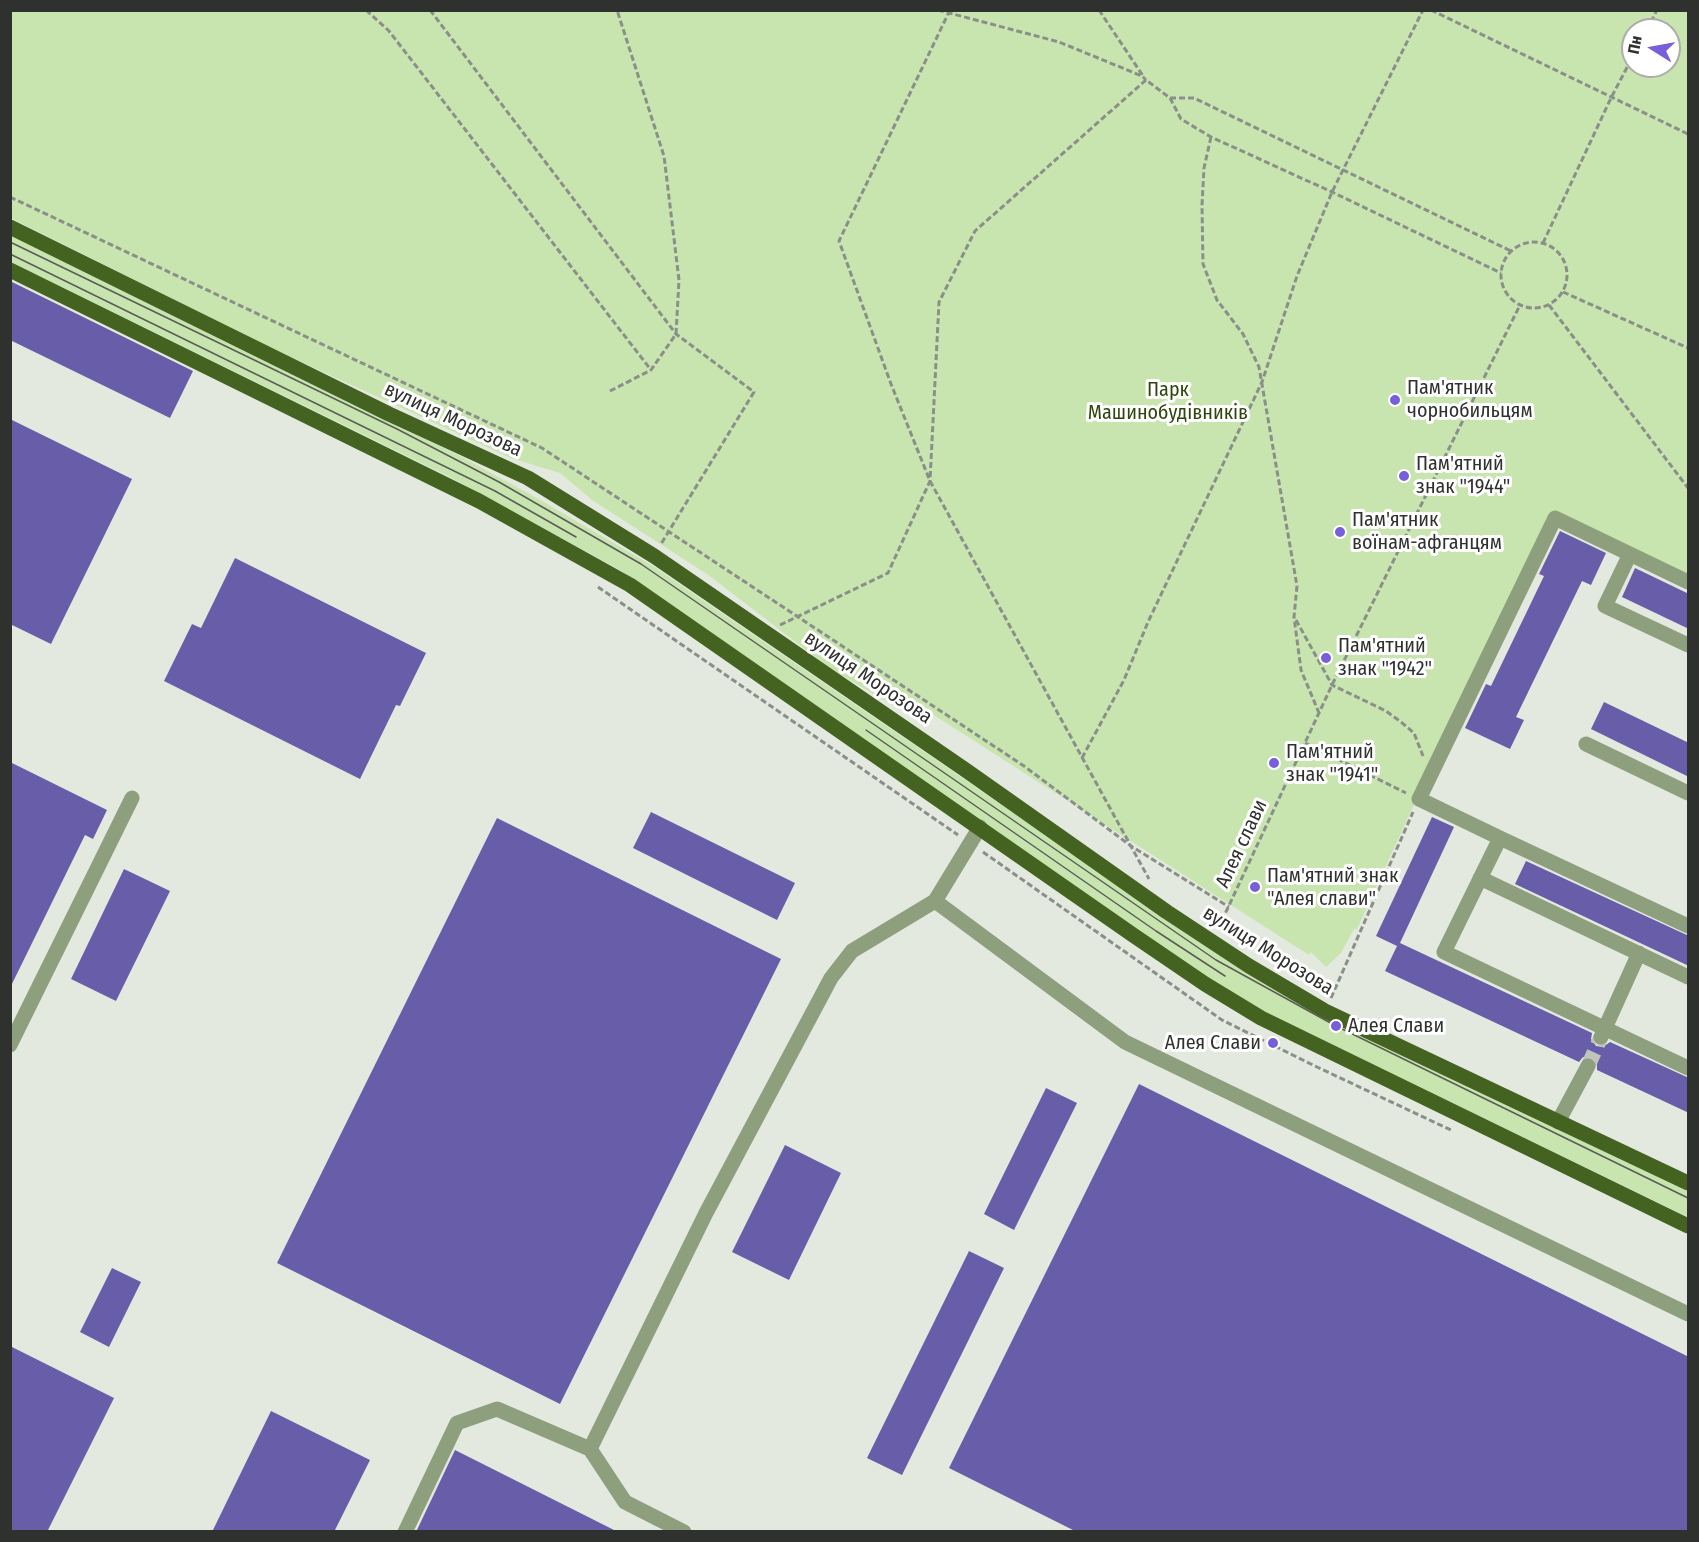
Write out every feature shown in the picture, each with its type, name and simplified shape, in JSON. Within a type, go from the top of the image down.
[{"type":"main road","name":"вулиця Морозова","points":[[10,227],[389,414],[528,478],[654,556],[1249,966],[1325,1011],[1689,1183]]},
{"type":"main road","points":[[10,270],[479,501],[630,585],[1187,972],[1261,1018],[1689,1226]]},
{"type":"lane","points":[[1689,582],[1555,518],[1419,799],[1689,926]]},
{"type":"lane","points":[[1630,554],[1605,606],[1689,645]]},
{"type":"lane","points":[[1586,744],[1689,793]]},
{"type":"lane","points":[[10,1045],[132,798]]},
{"type":"lane","points":[[590,1449],[706,1213],[831,978],[852,951],[935,901],[981,827]]},
{"type":"lane","points":[[1500,838],[1444,952],[1603,1032],[1689,1068]]},
{"type":"lane","points":[[1480,878],[1689,977]]},
{"type":"lane","points":[[935,901],[1125,1042],[1689,1314]]},
{"type":"lane","points":[[1603,1032],[1639,953]]},
{"type":"lane","points":[[1558,1122],[1588,1066]]},
{"type":"lane","points":[[405,1532],[457,1423],[497,1409],[590,1449],[625,1502],[684,1532]]},
{"type":"path","points":[[366,10],[389,31],[651,370]]},
{"type":"path","points":[[430,10],[676,334],[754,392],[654,556]]},
{"type":"path","points":[[610,391],[651,370],[676,334],[680,280],[664,156],[616,10]]},
{"type":"path","points":[[938,10],[1059,42],[1142,76],[1170,98],[1181,119],[1211,137],[1501,273]]},
{"type":"path","points":[[1100,10],[1146,80]]},
{"type":"path","points":[[1082,758],[1124,680],[1148,622],[1262,382],[1297,276],[1332,192],[1423,10]]},
{"type":"path","points":[[1431,10],[1689,134]]},
{"type":"path","points":[[950,12],[839,241],[891,384],[930,482],[1152,884]]},
{"type":"path","points":[[1543,243],[1621,78]]},
{"type":"path","points":[[764,633],[888,573],[930,482],[939,302],[975,231],[1146,80]]},
{"type":"path","points":[[1170,98],[1194,98],[1510,251]]},
{"type":"path","points":[[1211,137],[1204,168],[1203,264],[1217,300],[1243,334],[1259,367],[1297,586],[1294,616],[1300,670],[1319,713]]},
{"type":"path","points":[[1526,243],[1543,243],[1560,253],[1568,272],[1567,282],[1557,300],[1549,305],[1539,308],[1520,305],[1505,292],[1501,273],[1506,258],[1510,251],[1526,243]]},
{"type":"path","points":[[1563,292],[1689,348]]},
{"type":"path","name":"Алея слави","points":[[1212,942],[1332,685],[1520,305]]},
{"type":"path","points":[[1549,305],[1689,488]]},
{"type":"path","points":[[598,587],[1222,1020],[1458,1133]]},
{"type":"path","points":[[1294,616],[1332,685],[1386,711],[1414,733],[1430,774]]},
{"type":"path","points":[[1305,743],[1419,799],[1325,1011]]},
{"type":"green space","name":"Парк Машинобудівників","points":[[10,11],[1688,11],[1688,577],[1554,512],[1483,654],[1357,929],[1354,929],[1341,953],[1326,967],[1311,952],[1309,955],[929,712],[898,708],[831,669],[707,574],[592,500],[560,473],[511,458],[262,344],[11,218]]},
{"type":"green space","points":[[10,235],[462,457],[653,566],[1063,847],[1440,1072],[1688,1191],[1688,1217],[1263,1011],[1208,978],[620,570],[448,476],[11,262]]},
{"type":"building","points":[[10,281],[193,371],[170,418],[10,340]]},
{"type":"building","points":[[10,419],[132,479],[51,644],[10,624]]},
{"type":"building","points":[[1560,531],[1606,553],[1591,585],[1582,581],[1516,717],[1524,720],[1510,749],[1465,728],[1486,684],[1491,686],[1544,576],[1539,574]]},
{"type":"building","points":[[235,558],[426,653],[400,706],[396,705],[360,779],[164,681],[192,624],[201,628]]},
{"type":"building","points":[[1635,568],[1689,594],[1689,629],[1622,597]]},
{"type":"building","points":[[1604,702],[1689,743],[1689,777],[1591,729]]},
{"type":"building","points":[[10,762],[107,810],[93,839],[85,835],[10,988]]},
{"type":"building","points":[[651,812],[795,883],[777,920],[633,848]]},
{"type":"building","points":[[1432,817],[1454,827],[1400,943],[1592,1033],[1591,1039],[1596,1046],[1603,1047],[1610,1042],[1689,1078],[1689,1113],[1597,1070],[1597,1061],[1592,1057],[1583,1057],[1579,1062],[1385,971],[1397,946],[1376,936]]},
{"type":"building","points":[[497,818],[781,959],[560,1404],[277,1263]]},
{"type":"building","points":[[1526,861],[1689,936],[1689,966],[1515,884]]},
{"type":"building","points":[[124,869],[170,891],[116,1001],[71,979]]},
{"type":"building","points":[[1139,1084],[1689,1357],[1689,1532],[1077,1532],[949,1468]]},
{"type":"building","points":[[1046,1088],[1077,1103],[1014,1230],[984,1214]]},
{"type":"building","points":[[785,1145],[841,1173],[789,1280],[732,1252]]},
{"type":"building","points":[[969,1251],[1004,1268],[902,1475],[867,1458]]},
{"type":"building","points":[[112,1268],[141,1282],[109,1347],[80,1332]]},
{"type":"building","points":[[10,1346],[114,1398],[47,1532],[10,1532]]},
{"type":"building","points":[[271,1411],[370,1460],[334,1532],[212,1532]]},
{"type":"building","points":[[455,1450],[618,1532],[416,1532]]},
{"type":"tunnel","points":[[1588,1066],[1601,1037]]},
{"type":"tram line","points":[[10,242],[397,429],[499,482],[641,564],[1216,960],[1336,1026],[1688,1198]]},
{"type":"tram line","points":[[10,254],[495,491],[576,537]]},
{"type":"tram line","points":[[866,730],[1156,931],[1225,976]]},
{"type":"place","name":"Пам'ятник чорнобильцям","points":[[1395,400]]},
{"type":"place","name":"Пам'ятний знак \"1944\"","points":[[1404,476]]},
{"type":"place","name":"Пам'ятник воїнам-афганцям","points":[[1340,532]]},
{"type":"place","name":"Пам'ятний знак \"1942\"","points":[[1326,658]]},
{"type":"place","name":"Пам'ятний знак \"1941\"","points":[[1274,763]]},
{"type":"place","name":"Пам'ятний знак \"Алея слави\"","points":[[1255,887]]},
{"type":"place","name":"Алея Слави","points":[[1336,1026]]},
{"type":"place","name":"Aлея Слави","points":[[1273,1043]]}]
